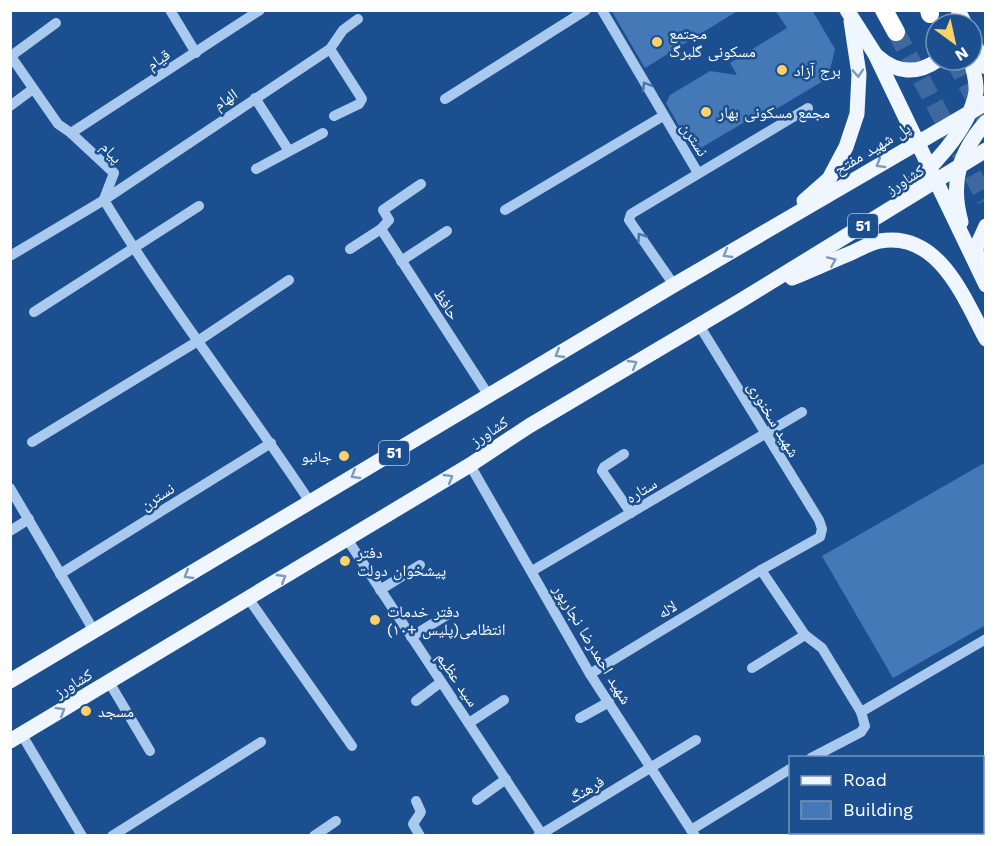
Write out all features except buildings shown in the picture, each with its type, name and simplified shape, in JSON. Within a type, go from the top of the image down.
[{"type":"highway","points":[[884,10],[897,32]]},
{"type":"main road","points":[[849,13],[875,54],[986,285]]},
{"type":"main road","points":[[777,225],[829,179],[850,136],[857,114],[859,74],[849,13]]},
{"type":"main road","points":[[875,54],[888,66],[904,70],[924,68]]},
{"type":"main road","points":[[932,174],[968,113],[976,91],[974,72]]},
{"type":"main road","name":"پل شهید مفتح","points":[[777,225],[986,103]]},
{"type":"main road","points":[[978,270],[964,235],[957,206],[958,167],[971,139],[986,122]]},
{"type":"main road","name":"کشاورز","points":[[16,738],[471,465],[529,426],[740,301],[932,174],[958,167],[986,150]]},
{"type":"main road","name":"کشاورز","points":[[10,681],[777,225]]},
{"type":"main road","points":[[978,270],[976,248],[986,226]]},
{"type":"main road","points":[[740,301],[878,241],[895,239],[918,246],[935,257],[951,275],[986,339]]},
{"type":"street","points":[[170,10],[196,53]]},
{"type":"street","name":"قیام","points":[[71,133],[260,10]]},
{"type":"street","points":[[446,99],[586,10]]},
{"type":"street","name":"نسترن","points":[[602,10],[698,172],[630,217],[629,220],[674,285]]},
{"type":"street","name":"الهام","points":[[10,256],[104,200],[330,48],[343,30],[358,19]]},
{"type":"street","points":[[11,55],[56,23]]},
{"type":"street","points":[[330,48],[362,99],[358,104],[334,116]]},
{"type":"street","name":"پیام","points":[[11,55],[58,124],[114,173],[104,200]]},
{"type":"street","points":[[10,106],[33,89]]},
{"type":"street","points":[[255,98],[289,151]]},
{"type":"street","points":[[698,172],[808,108]]},
{"type":"street","points":[[505,210],[663,116]]},
{"type":"street","points":[[256,169],[323,133]]},
{"type":"street","points":[[350,249],[381,229],[389,220],[383,210],[421,184]]},
{"type":"street","points":[[104,200],[133,248],[310,502]]},
{"type":"street","points":[[34,312],[199,206]]},
{"type":"street","name":"حافظ","points":[[381,229],[489,396]]},
{"type":"street","points":[[401,261],[447,231]]},
{"type":"street","points":[[32,442],[198,341],[289,280]]},
{"type":"street","name":"شهید سخنوری","points":[[699,325],[819,520],[822,529]]},
{"type":"street","name":"ستاره","points":[[532,571],[802,412]]},
{"type":"street","name":"نسترن","points":[[60,574],[271,443]]},
{"type":"street","points":[[624,454],[604,467],[603,471],[631,513]]},
{"type":"street","name":"شهید احمدرضا نجارپور","points":[[471,465],[590,674],[693,833]]},
{"type":"street","points":[[10,488],[94,632]]},
{"type":"street","points":[[10,531],[29,519]]},
{"type":"street","name":"لاله","points":[[590,674],[761,570],[820,537],[822,529]]},
{"type":"street","name":"سید عظیم","points":[[347,539],[541,835]]},
{"type":"street","points":[[380,590],[420,565]]},
{"type":"street","points":[[761,570],[805,635],[822,648],[861,712],[865,726],[861,732],[815,756]]},
{"type":"street","points":[[248,598],[352,746]]},
{"type":"street","points":[[411,637],[447,615]]},
{"type":"street","points":[[752,668],[805,635]]},
{"type":"street","points":[[861,712],[986,639]]},
{"type":"street","points":[[109,682],[150,751]]},
{"type":"street","points":[[416,701],[441,682]]},
{"type":"street","points":[[469,723],[504,700]]},
{"type":"street","points":[[580,718],[609,702]]},
{"type":"street","points":[[16,738],[82,836]]},
{"type":"street","name":"فرهنگ","points":[[541,835],[696,740]]},
{"type":"street","points":[[112,836],[261,742]]},
{"type":"street","points":[[693,833],[789,770]]},
{"type":"street","points":[[477,800],[506,779]]},
{"type":"street","points":[[416,801],[421,812],[413,824],[420,836]]},
{"type":"street","points":[[314,836],[336,822]]},
{"type":"tunnel","points":[[896,32],[986,200]]},
{"type":"tunnel","points":[[960,72],[986,120]]},
{"type":"place","name":"مجتمع مسکونی گلبرگ","points":[[657,42]]},
{"type":"place","name":"برج آزاد","points":[[782,70]]},
{"type":"place","name":"مجمع مسکونی بهار","points":[[706,112]]},
{"type":"place","name":"جانبو","points":[[344,456]]},
{"type":"place","name":"دفتر پیشخوان دولت","points":[[345,561]]},
{"type":"place","name":"دفتر خدمات انتظامی(پلیس +۱۰)","points":[[375,620]]},
{"type":"place","name":"مسجد","points":[[86,711]]}]
